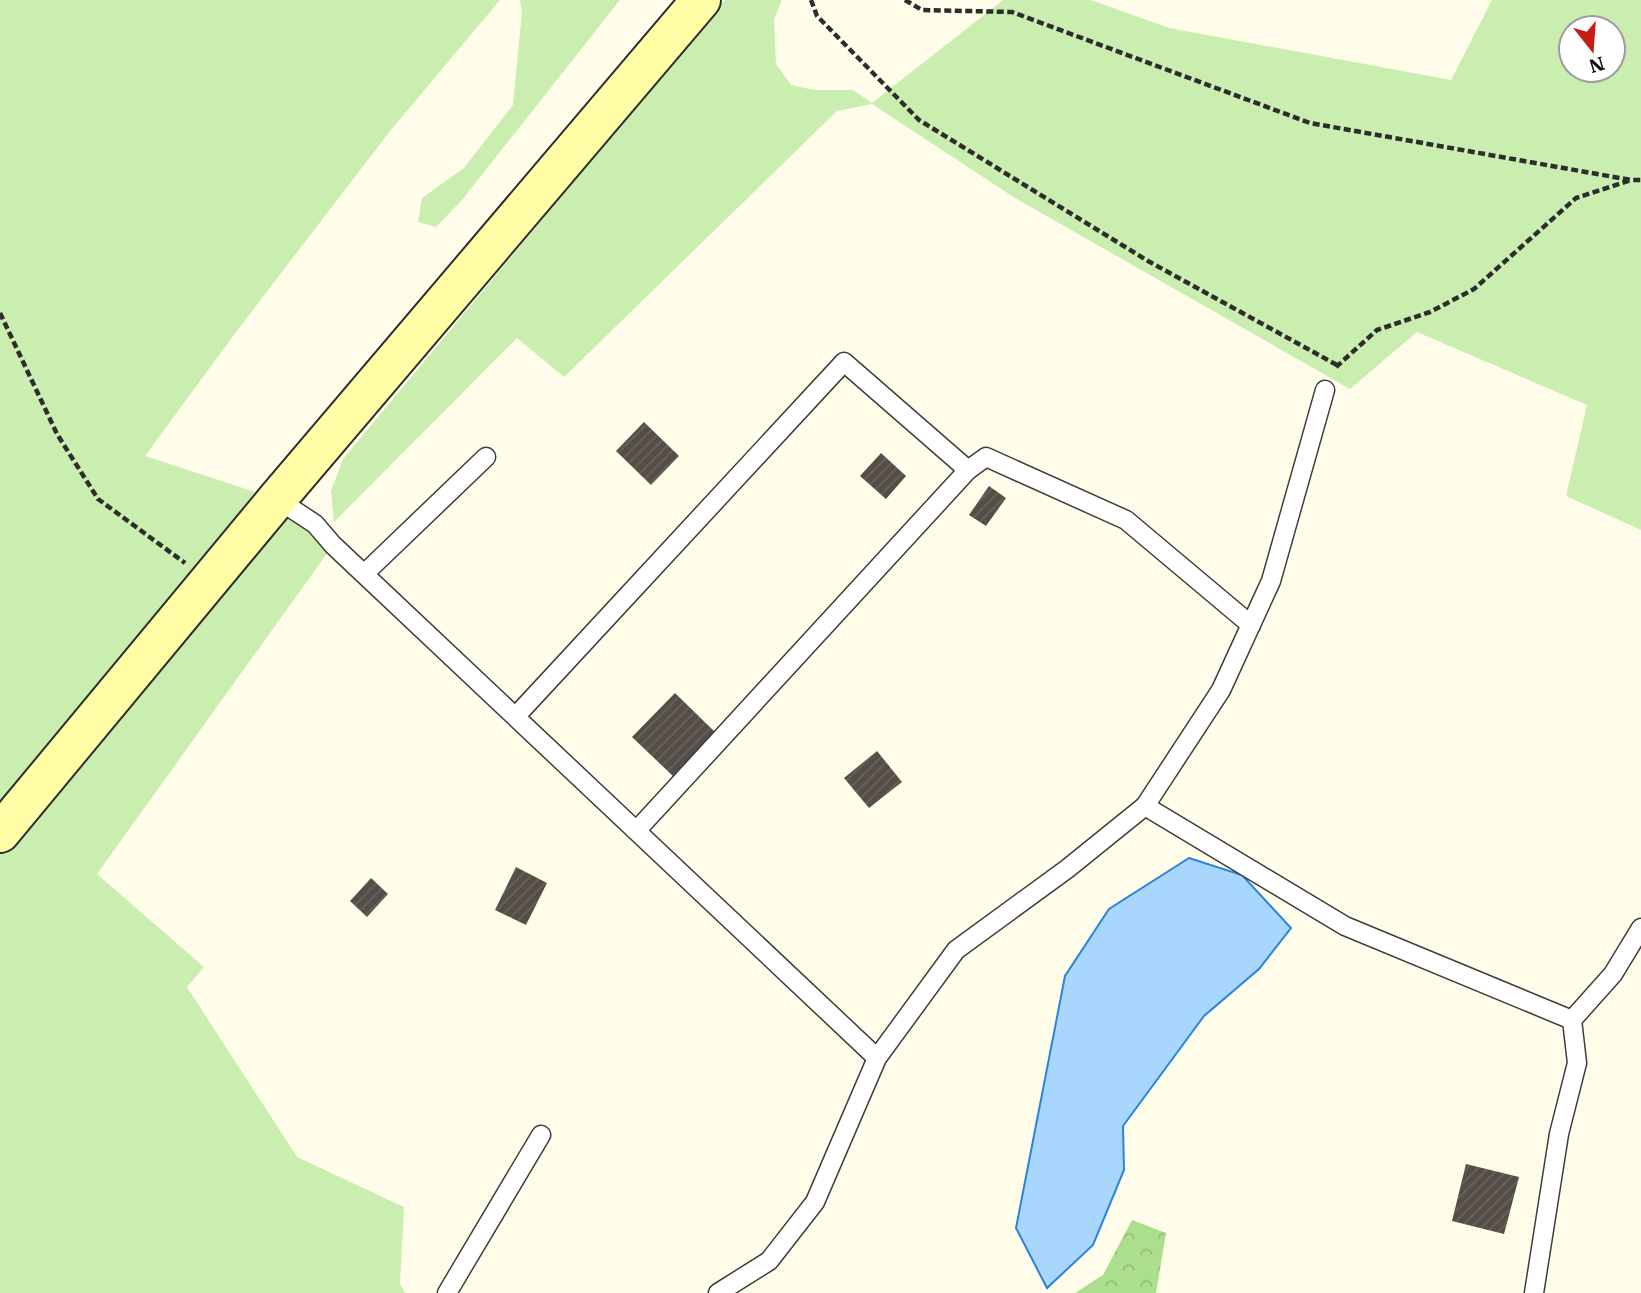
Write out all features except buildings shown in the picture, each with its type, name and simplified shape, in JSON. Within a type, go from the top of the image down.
[{"type":"street","points":[[0,833],[211,582],[277,499],[701,0]]},
{"type":"lane","points":[[516,716],[844,362],[968,470]]},
{"type":"lane","points":[[718,1293],[769,1261],[815,1202],[877,1058],[956,950],[1067,869],[1145,806],[1221,690],[1270,582],[1325,390]]},
{"type":"lane","points":[[364,574],[486,457]]},
{"type":"lane","points":[[636,830],[968,470],[986,457],[1126,520],[1251,625]]},
{"type":"lane","points":[[277,499],[315,524],[333,545],[877,1058]]},
{"type":"lane","points":[[1145,806],[1345,926],[1572,1020]]},
{"type":"lane","points":[[1534,1293],[1559,1134],[1577,1063],[1572,1020],[1613,974],[1641,928]]},
{"type":"lane","points":[[447,1293],[541,1135]]},
{"type":"path","points":[[811,0],[817,16],[919,120],[1148,261],[1336,365]]},
{"type":"path","points":[[905,0],[922,10],[1012,12],[1310,123],[1641,180]]},
{"type":"path","points":[[1325,390],[1336,365],[1377,330],[1430,312],[1474,289],[1576,198],[1631,180]]},
{"type":"path","points":[[0,313],[57,434],[98,499],[211,582]]},
{"type":"green space","points":[[0,0],[500,0],[390,131],[145,456],[277,499],[333,545],[97,874],[204,967],[187,987],[297,1157],[404,1207],[400,1284],[405,1293],[0,1293]]},
{"type":"green space","points":[[520,0],[620,0],[462,200],[436,227],[418,222],[422,198],[464,168],[513,105],[522,12]]},
{"type":"green space","points":[[725,0],[782,0],[774,19],[776,64],[791,85],[814,90],[853,90],[872,103],[1003,0],[1091,0],[1169,28],[1451,80],[1492,0],[1641,0],[1641,530],[1566,496],[1587,405],[1417,332],[1350,389],[1015,198],[872,104],[837,111],[564,377],[517,338],[334,522],[331,491],[343,459]]},
{"type":"green space","points":[[1132,1220],[1166,1233],[1156,1293],[1075,1293],[1103,1275]]},
{"type":"water","points":[[1189,858],[1242,875],[1291,928],[1259,969],[1204,1016],[1123,1126],[1124,1170],[1093,1245],[1047,1288],[1016,1228],[1065,976],[1109,909]]}]
